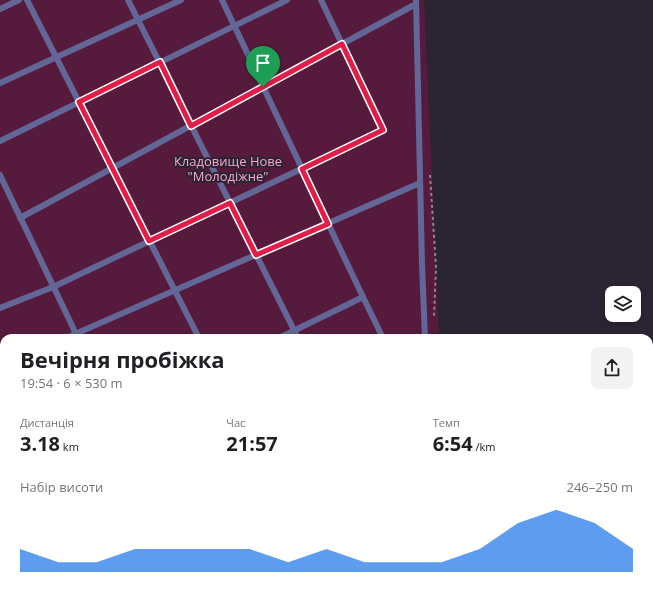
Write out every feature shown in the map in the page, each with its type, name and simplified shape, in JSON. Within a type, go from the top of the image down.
[{"type":"lane","points":[[0,9],[19,0]]},
{"type":"lane","points":[[27,0],[197,334]]},
{"type":"lane","points":[[128,0],[296,334]]},
{"type":"lane","points":[[0,83],[181,0]]},
{"type":"lane","points":[[222,0],[381,334]]},
{"type":"lane","points":[[0,141],[287,0]]},
{"type":"lane","points":[[0,308],[53,287],[383,130],[321,0]]},
{"type":"lane","points":[[20,218],[342,44],[416,2],[423,334]]},
{"type":"lane","points":[[0,175],[76,334]]},
{"type":"lane","points":[[81,334],[175,290],[420,183]]},
{"type":"lane","points":[[288,334],[363,297]]},
{"type":"green space","name":"Кладовище Нове \"Молодіжне\"","points":[[0,0],[424,0],[439,334],[0,334]]},
{"type":"route","points":[[342,44],[383,130],[302,169],[328,224],[256,255],[230,203],[149,241],[79,102],[160,62],[191,126],[263,87],[342,44]]}]
